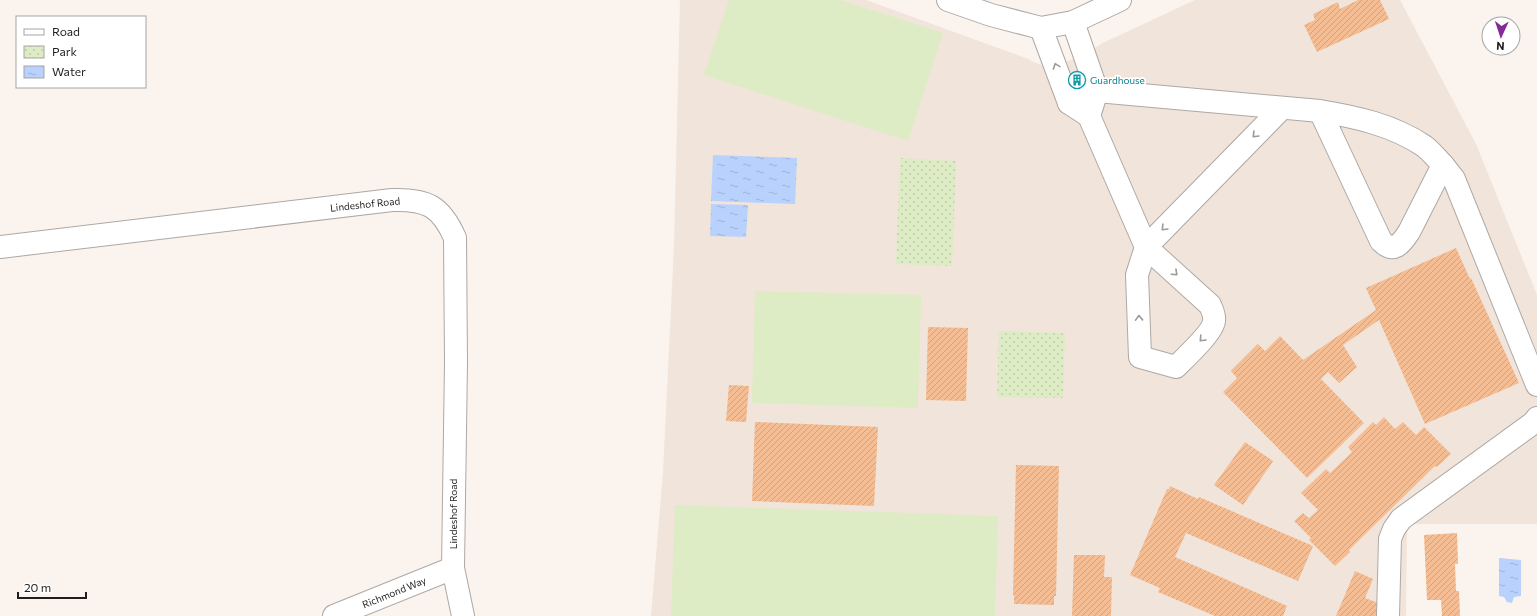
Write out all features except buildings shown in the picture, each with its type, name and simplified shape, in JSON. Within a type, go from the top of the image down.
[{"type":"street","points":[[948,0],[991,15],[1041,28],[1074,22],[1120,0]]},
{"type":"street","points":[[1074,22],[1097,91],[1089,116]]},
{"type":"street","points":[[1041,28],[1069,103],[1089,116],[1146,247],[1210,305],[1214,315],[1214,322],[1210,330],[1176,367],[1140,357],[1137,275],[1146,247],[1282,108]]},
{"type":"street","points":[[1069,103],[1097,91],[1320,111],[1356,117],[1389,127],[1424,146],[1443,165],[1454,179],[1537,385]]},
{"type":"street","points":[[1320,111],[1381,241],[1386,246],[1395,247],[1402,242],[1409,232],[1443,165]]},
{"type":"street","name":"Lindeshof Road","points":[[0,247],[392,200],[409,199],[421,202],[437,210],[449,224],[455,238],[456,362],[453,568],[463,616]]},
{"type":"street","points":[[1388,616],[1390,539],[1394,529],[1401,519],[1533,423],[1537,418]]},
{"type":"street","name":"Richmond Way","points":[[334,616],[453,568]]},
{"type":"shaded area","points":[[680,0],[866,0],[1031,60],[1049,68],[1078,57],[1105,42],[1195,0],[1400,0],[1476,144],[1537,295],[1537,524],[1407,524],[1406,616],[651,616],[663,473],[674,247]]},
{"type":"green space","points":[[729,0],[841,0],[943,33],[908,141],[704,75]]},
{"type":"green space","points":[[900,158],[956,161],[952,266],[896,264]]},
{"type":"green space","points":[[755,291],[921,295],[918,408],[752,403]]},
{"type":"green space","points":[[999,331],[1065,333],[1063,398],[997,397]]},
{"type":"green space","points":[[675,505],[998,516],[995,616],[671,616]]},
{"type":"water","points":[[713,155],[797,158],[795,204],[711,201]]},
{"type":"water","points":[[711,204],[748,205],[746,237],[710,236]]},
{"type":"water","points":[[1499,558],[1521,560],[1521,596],[1514,597],[1512,603],[1507,602],[1504,597],[1499,596]]},
{"type":"place","name":"Guardhouse","points":[[1077,80]]}]
